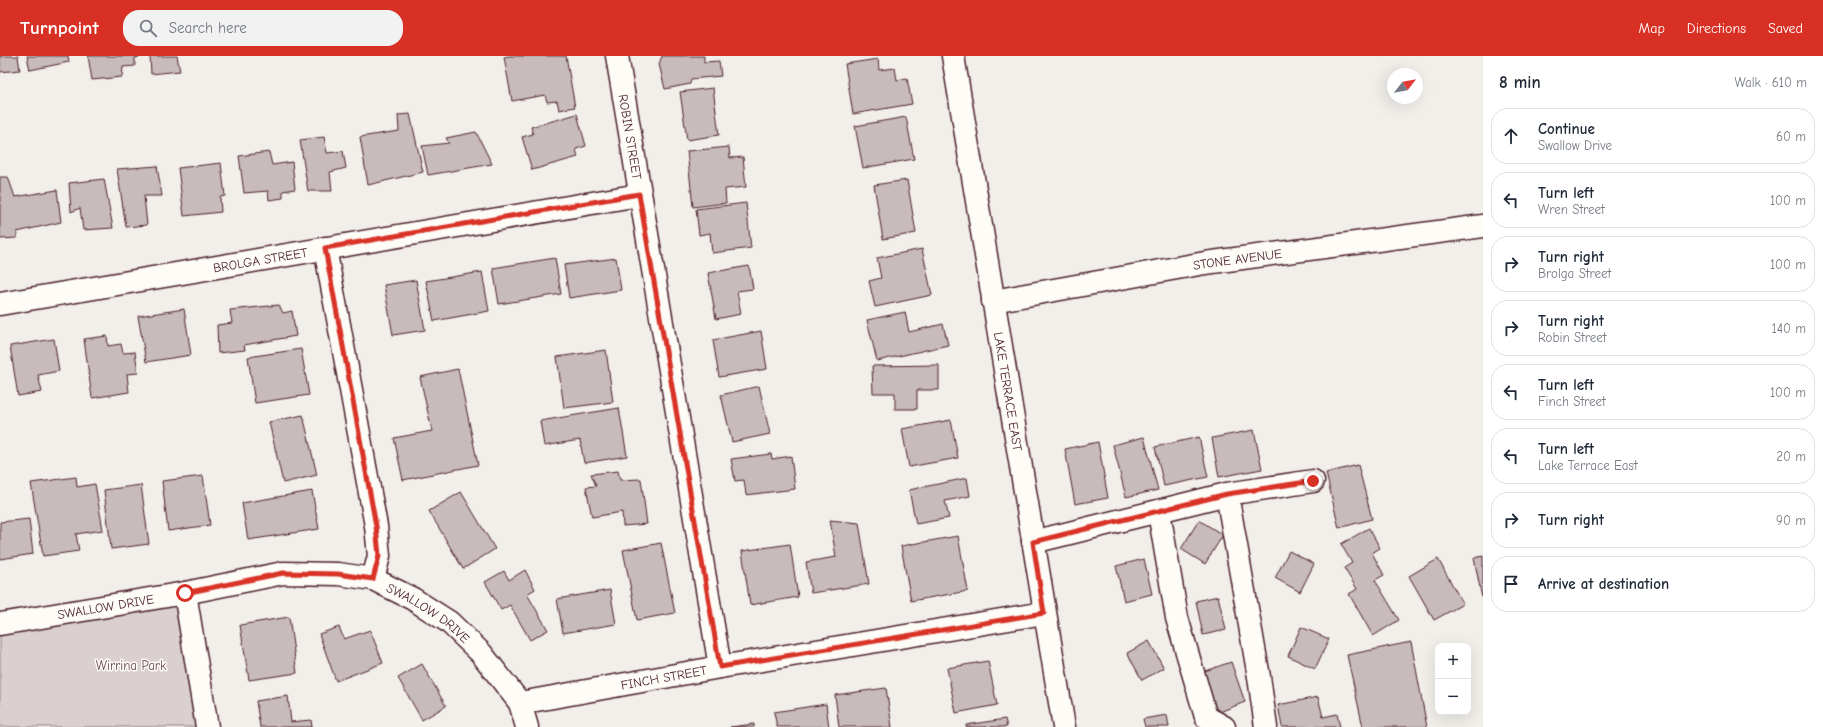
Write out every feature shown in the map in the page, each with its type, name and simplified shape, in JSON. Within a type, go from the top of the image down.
[{"type":"street","name":"ROBIN STREET","points":[[617,56],[639,194],[720,667]]},
{"type":"street","name":"LAKE TERRACE EAST","points":[[953,56],[1064,727]]},
{"type":"street","name":"BROLGA STREET","points":[[0,304],[639,194]]},
{"type":"street","name":"STONE AVENUE","points":[[993,302],[1205,262],[1483,226]]},
{"type":"street","points":[[325,248],[376,526],[379,556],[373,579]]},
{"type":"street","points":[[1033,542],[1227,494],[1313,481]]},
{"type":"street","points":[[1227,494],[1259,677],[1266,727]]},
{"type":"street","points":[[1159,512],[1177,618],[1206,717],[1224,727]]},
{"type":"street","name":"SWALLOW DRIVE","points":[[0,624],[185,593],[283,573],[338,574],[373,579],[413,598],[449,622],[481,653],[520,703],[527,727]]},
{"type":"street","points":[[185,593],[207,727]]},
{"type":"street","name":"FINCH STREET","points":[[520,703],[720,667],[1044,613]]},
{"type":"green space","name":"Wirrina Park","points":[[185,593],[207,727],[0,727],[0,624]]},
{"type":"building","points":[[0,56],[18,56],[20,70],[0,72]]},
{"type":"building","points":[[27,56],[68,56],[69,62],[30,70]]},
{"type":"building","points":[[88,56],[143,56],[135,58],[135,66],[123,67],[122,77],[92,80]]},
{"type":"building","points":[[150,56],[177,56],[180,71],[151,74]]},
{"type":"building","points":[[566,56],[575,107],[559,110],[557,101],[547,102],[545,95],[512,101],[504,57]]},
{"type":"building","points":[[662,56],[704,56],[704,62],[719,61],[721,76],[691,79],[690,84],[665,89],[659,64]]},
{"type":"building","points":[[878,59],[879,70],[895,68],[897,80],[907,78],[912,104],[853,114],[845,64]]},
{"type":"building","points":[[713,88],[719,135],[687,140],[680,92]]},
{"type":"building","points":[[410,114],[423,172],[368,185],[360,137],[399,131],[398,115]]},
{"type":"building","points":[[577,114],[586,146],[576,149],[578,157],[532,170],[522,137],[533,134],[531,127]]},
{"type":"building","points":[[906,117],[914,159],[863,168],[855,126]]},
{"type":"building","points":[[476,132],[492,164],[428,175],[422,146],[449,143],[446,138]]},
{"type":"building","points":[[324,137],[327,153],[343,151],[346,168],[330,172],[332,191],[308,191],[300,140]]},
{"type":"building","points":[[729,147],[730,158],[743,157],[746,187],[725,189],[726,203],[693,207],[687,151]]},
{"type":"building","points":[[269,152],[272,165],[292,162],[295,189],[283,191],[283,198],[269,200],[268,191],[244,193],[239,156]]},
{"type":"building","points":[[221,163],[225,196],[220,197],[221,212],[184,216],[178,168]]},
{"type":"building","points":[[157,166],[162,196],[144,196],[147,225],[126,227],[117,169]]},
{"type":"building","points":[[0,177],[8,177],[15,197],[57,190],[61,222],[17,232],[17,238],[0,239]]},
{"type":"building","points":[[104,179],[113,228],[83,230],[80,208],[71,212],[69,183]]},
{"type":"building","points":[[907,180],[916,233],[883,239],[874,185]]},
{"type":"building","points":[[746,203],[751,248],[712,253],[710,233],[699,235],[696,209]]},
{"type":"building","points":[[922,249],[932,295],[875,307],[869,281],[881,278],[877,258]]},
{"type":"building","points":[[555,258],[561,294],[499,304],[493,268]]},
{"type":"building","points":[[616,258],[621,290],[569,298],[564,265]]},
{"type":"building","points":[[749,266],[753,289],[737,291],[741,314],[716,319],[708,273]]},
{"type":"building","points":[[482,272],[489,311],[434,321],[426,281]]},
{"type":"building","points":[[416,280],[425,330],[393,335],[384,285]]},
{"type":"building","points":[[279,305],[283,313],[292,311],[296,336],[244,345],[245,350],[218,353],[217,325],[232,323],[230,310]]},
{"type":"building","points":[[184,309],[191,355],[146,362],[138,316]]},
{"type":"building","points":[[905,312],[909,332],[943,324],[948,345],[877,361],[867,320]]},
{"type":"building","points":[[761,331],[767,369],[719,377],[713,340]]},
{"type":"building","points":[[107,336],[108,346],[121,344],[123,353],[135,352],[138,373],[127,374],[129,392],[92,398],[84,339]]},
{"type":"building","points":[[54,339],[59,371],[38,375],[42,392],[18,396],[10,346]]},
{"type":"building","points":[[301,349],[309,395],[255,403],[248,357]]},
{"type":"building","points":[[606,350],[613,402],[564,408],[557,357]]},
{"type":"building","points":[[939,365],[939,390],[917,390],[917,409],[895,409],[895,393],[873,393],[872,366]]},
{"type":"building","points":[[458,369],[478,465],[403,480],[394,438],[432,431],[420,377]]},
{"type":"building","points":[[759,386],[770,434],[732,442],[721,395]]},
{"type":"building","points":[[619,408],[627,456],[584,463],[580,440],[544,446],[540,421]]},
{"type":"building","points":[[303,415],[317,475],[283,483],[269,422]]},
{"type":"building","points":[[951,420],[958,458],[909,467],[902,429]]},
{"type":"building","points":[[1254,430],[1262,469],[1219,477],[1212,438]]},
{"type":"building","points":[[1144,437],[1158,490],[1126,497],[1113,445]]},
{"type":"building","points":[[1199,437],[1208,477],[1164,486],[1155,447]]},
{"type":"building","points":[[1098,442],[1108,498],[1075,504],[1065,449]]},
{"type":"building","points":[[771,454],[772,459],[791,456],[795,489],[746,495],[744,480],[735,481],[731,459]]},
{"type":"building","points":[[1358,465],[1372,519],[1339,528],[1326,473]]},
{"type":"building","points":[[618,471],[620,480],[641,479],[647,524],[623,526],[622,512],[592,517],[586,487],[596,486],[591,474]]},
{"type":"building","points":[[203,476],[210,525],[168,531],[162,481]]},
{"type":"building","points":[[76,477],[77,487],[95,484],[103,530],[76,534],[79,551],[43,556],[31,483]]},
{"type":"building","points":[[967,478],[970,496],[945,501],[949,518],[916,524],[909,490]]},
{"type":"building","points":[[141,485],[149,544],[111,549],[104,490]]},
{"type":"building","points":[[312,491],[319,529],[248,540],[242,503]]},
{"type":"building","points":[[461,492],[495,549],[463,569],[429,511]]},
{"type":"building","points":[[29,519],[33,554],[0,559],[0,522]]},
{"type":"building","points":[[830,520],[859,523],[869,584],[811,593],[806,562],[836,557]]},
{"type":"building","points":[[1199,520],[1223,535],[1205,564],[1181,549]]},
{"type":"building","points":[[1369,528],[1380,548],[1372,553],[1384,575],[1375,580],[1399,620],[1373,636],[1349,594],[1357,589],[1344,568],[1352,563],[1341,544]]},
{"type":"building","points":[[958,536],[968,591],[911,601],[901,546]]},
{"type":"building","points":[[661,543],[675,613],[637,620],[623,550]]},
{"type":"building","points":[[790,544],[798,597],[750,605],[742,551]]},
{"type":"building","points":[[1289,551],[1314,564],[1300,592],[1275,578]]},
{"type":"building","points":[[1483,556],[1483,603],[1474,558]]},
{"type":"building","points":[[1144,559],[1152,594],[1124,601],[1116,566]]},
{"type":"building","points":[[1438,559],[1463,604],[1434,620],[1409,576]]},
{"type":"building","points":[[525,570],[535,589],[527,594],[548,630],[530,640],[510,605],[501,610],[485,582],[504,571],[509,580]]},
{"type":"building","points":[[610,590],[616,624],[563,633],[557,599]]},
{"type":"building","points":[[1218,596],[1226,630],[1203,635],[1196,601]]},
{"type":"building","points":[[289,617],[297,673],[249,680],[240,625]]},
{"type":"building","points":[[339,627],[344,639],[370,630],[383,663],[336,681],[319,634]]},
{"type":"building","points":[[1301,627],[1329,639],[1315,669],[1288,656]]},
{"type":"building","points":[[1149,641],[1164,668],[1142,680],[1127,653]]},
{"type":"building","points":[[1411,642],[1427,727],[1363,727],[1347,655]]},
{"type":"building","points":[[988,661],[997,705],[956,713],[947,668]]},
{"type":"building","points":[[1231,662],[1245,702],[1217,713],[1202,672]]},
{"type":"building","points":[[422,664],[446,706],[422,720],[398,678]]},
{"type":"building","points":[[886,688],[892,727],[839,727],[835,695]]},
{"type":"building","points":[[288,696],[291,722],[311,720],[312,727],[260,727],[256,701]]},
{"type":"building","points":[[1318,697],[1323,717],[1337,714],[1340,727],[1282,727],[1278,705]]},
{"type":"building","points":[[826,704],[829,727],[777,727],[774,712]]},
{"type":"building","points":[[1167,715],[1169,727],[1145,727],[1143,719]]},
{"type":"building","points":[[1005,719],[1007,727],[966,727],[966,725]]},
{"type":"building","points":[[754,724],[754,727],[730,727]]},
{"type":"route","points":[[185,593],[283,573],[338,574],[373,579],[379,556],[376,526],[325,248],[639,194],[720,667],[1044,613],[1033,542],[1076,533],[1227,494],[1313,481]]}]
